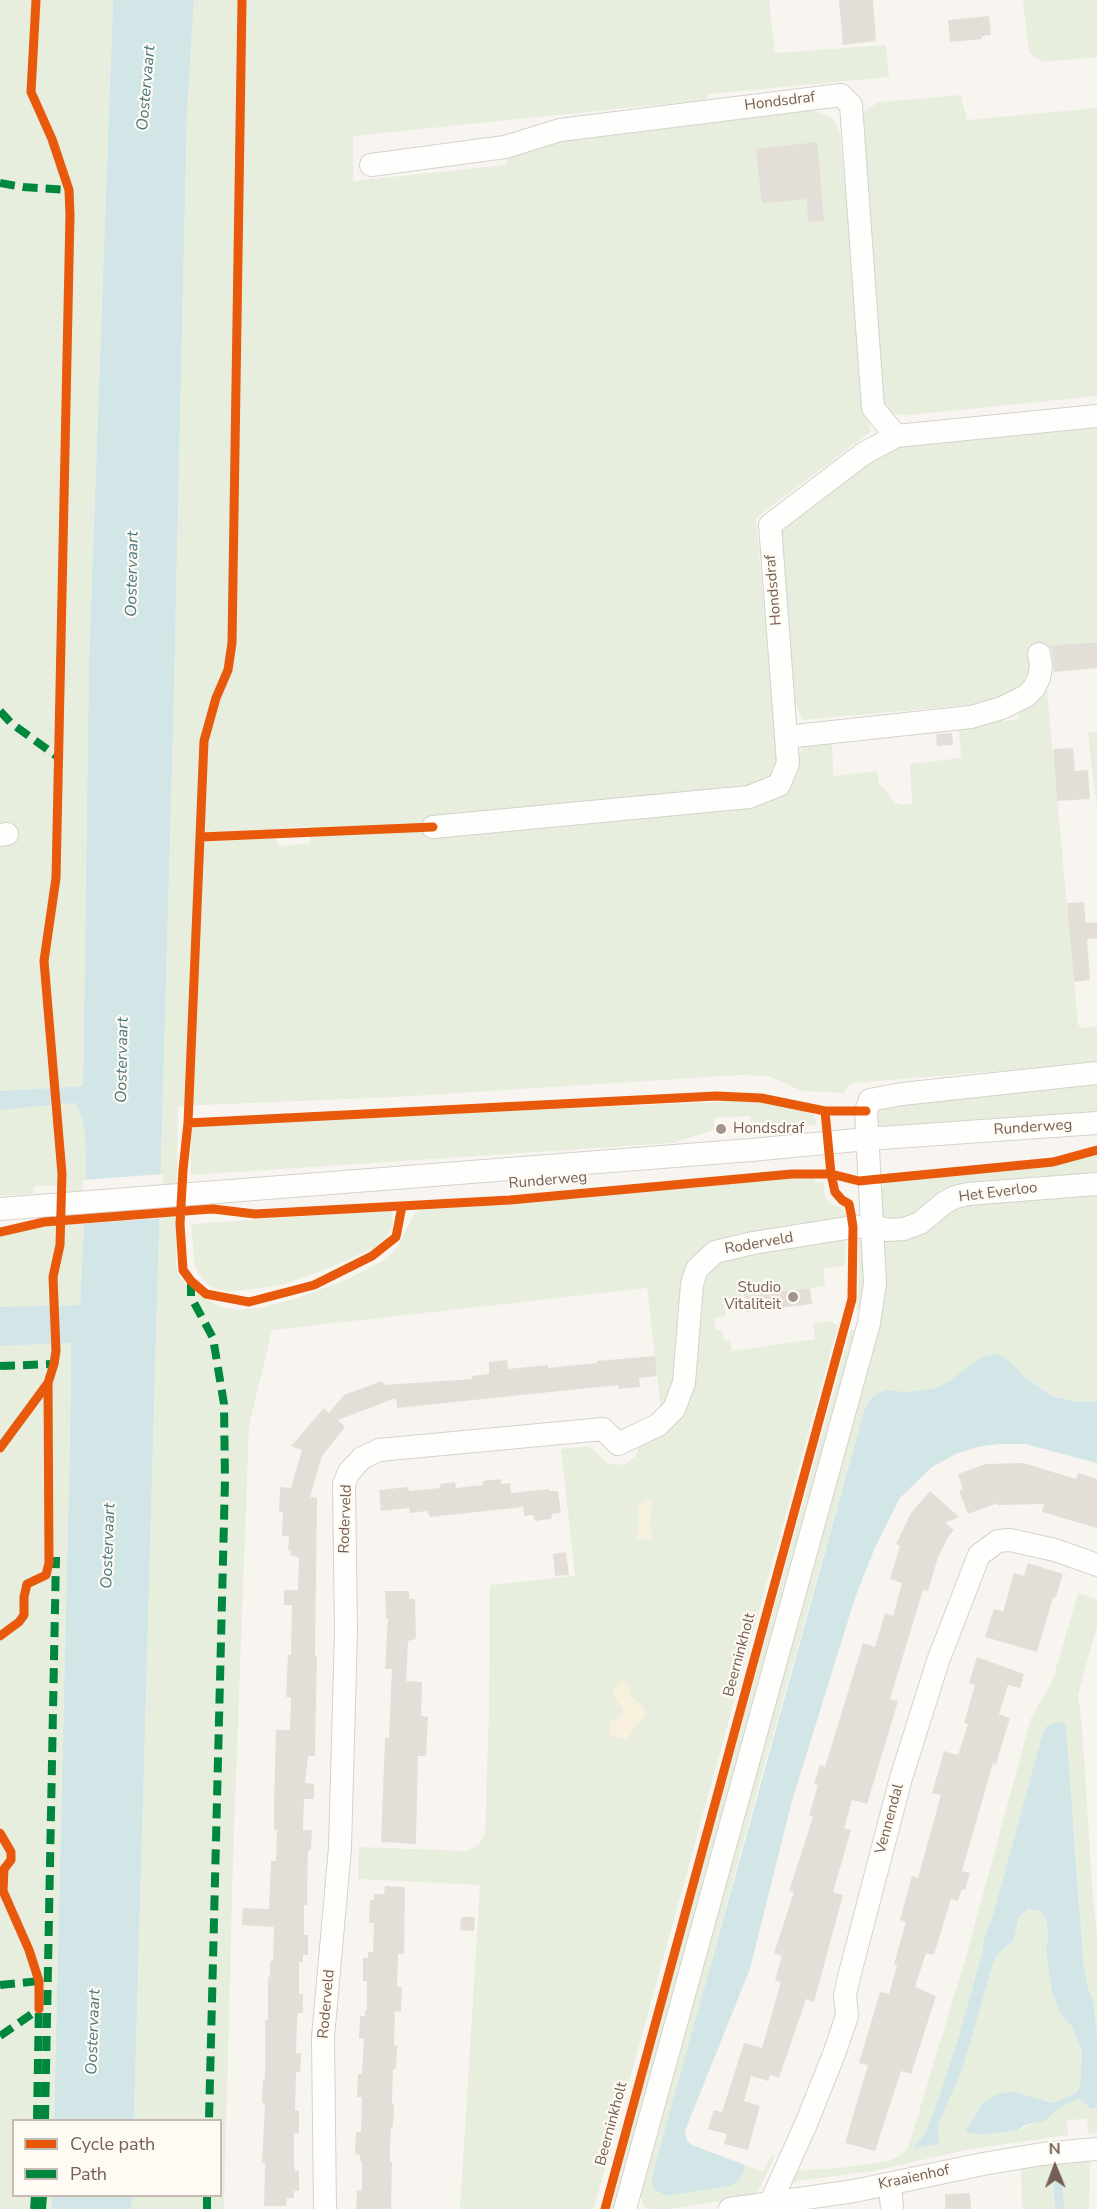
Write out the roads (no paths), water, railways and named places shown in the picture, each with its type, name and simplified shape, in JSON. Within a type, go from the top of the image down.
[{"type":"street","name":"Hondsdraf","points":[[370,165],[505,147],[561,130],[842,95],[852,105],[873,408],[896,436]]},
{"type":"street","name":"Hondsdraf","points":[[433,827],[749,796],[779,785],[788,763],[770,525],[863,454],[896,436],[1097,416]]},
{"type":"street","points":[[786,737],[971,717],[1002,708],[1026,696],[1034,688],[1041,666],[1039,654]]},
{"type":"street","points":[[625,2209],[869,1323],[875,1284],[866,1111],[870,1100],[902,1094],[1097,1073]]},
{"type":"street","name":"Runderweg","points":[[0,1209],[867,1139],[1097,1123]]},
{"type":"street","name":"Het Everloo","points":[[872,1226],[888,1230],[904,1229],[920,1223],[944,1203],[968,1194],[1097,1184]]},
{"type":"street","name":"Roderveld","points":[[325,2209],[323,2037],[340,1848],[346,1631],[344,1484],[349,1472],[362,1458],[379,1450],[603,1429],[618,1444],[633,1437],[658,1425],[674,1409],[684,1383],[692,1284],[697,1269],[709,1258],[716,1252],[753,1243],[872,1226]]},
{"type":"street","name":"Vennendal","points":[[770,2204],[806,2124],[846,2016],[845,1995],[849,1977],[901,1778],[938,1661],[979,1555],[998,1541],[1010,1540],[1055,1550],[1097,1565]]},
{"type":"street","name":"Kraaienhof","points":[[730,2209],[890,2184],[1042,2154],[1097,2149]]},
{"type":"street","points":[[890,2184],[892,2209]]},
{"type":"water","name":"Oostervaart","points":[[113,0],[194,0],[187,112],[173,736],[134,2119],[54,2119],[71,1343],[0,1346],[0,1307],[80,1305],[86,1182],[85,1134],[82,1118],[76,1103],[0,1110],[0,1091],[83,1086],[89,659]]},
{"type":"water","points":[[995,1354],[1005,1357],[1021,1374],[1052,1396],[1078,1402],[1097,1401],[1097,1463],[1025,1444],[977,1447],[956,1454],[932,1467],[899,1499],[874,1550],[855,1598],[792,1801],[750,1969],[685,2131],[687,2141],[692,2145],[745,2165],[743,2174],[736,2183],[730,2186],[666,2196],[654,2189],[653,2173],[864,1411],[876,1394],[888,1390],[907,1392],[937,1388],[950,1381],[975,1361]]},
{"type":"water","points":[[1063,1723],[1066,1727],[1084,1968],[1093,2000],[1097,2036],[1097,2107],[1091,2109],[1079,2099],[1059,2108],[1045,2121],[1025,2125],[1017,2130],[982,2135],[965,2130],[981,2105],[999,2093],[1016,2092],[1052,2103],[1076,2093],[1080,2086],[1082,2051],[1072,2027],[1060,2012],[1052,1993],[1046,1950],[1048,1937],[1046,1919],[1040,1911],[1028,1909],[1019,1917],[1014,1940],[998,1954],[994,1961],[962,2070],[938,2125],[939,2144],[915,2149],[935,2109],[958,2039],[1043,1732],[1048,1725]]},
{"type":"water","points":[[1056,2177],[1063,2180],[1064,2209],[1055,2209],[1053,2180]]},
{"type":"water","points":[[52,2197],[132,2197],[131,2209],[52,2209]]},
{"type":"place","name":"Hondsdraf","points":[[721,1129]]},
{"type":"place","name":"Studio Vitaliteit","points":[[793,1297]]}]
